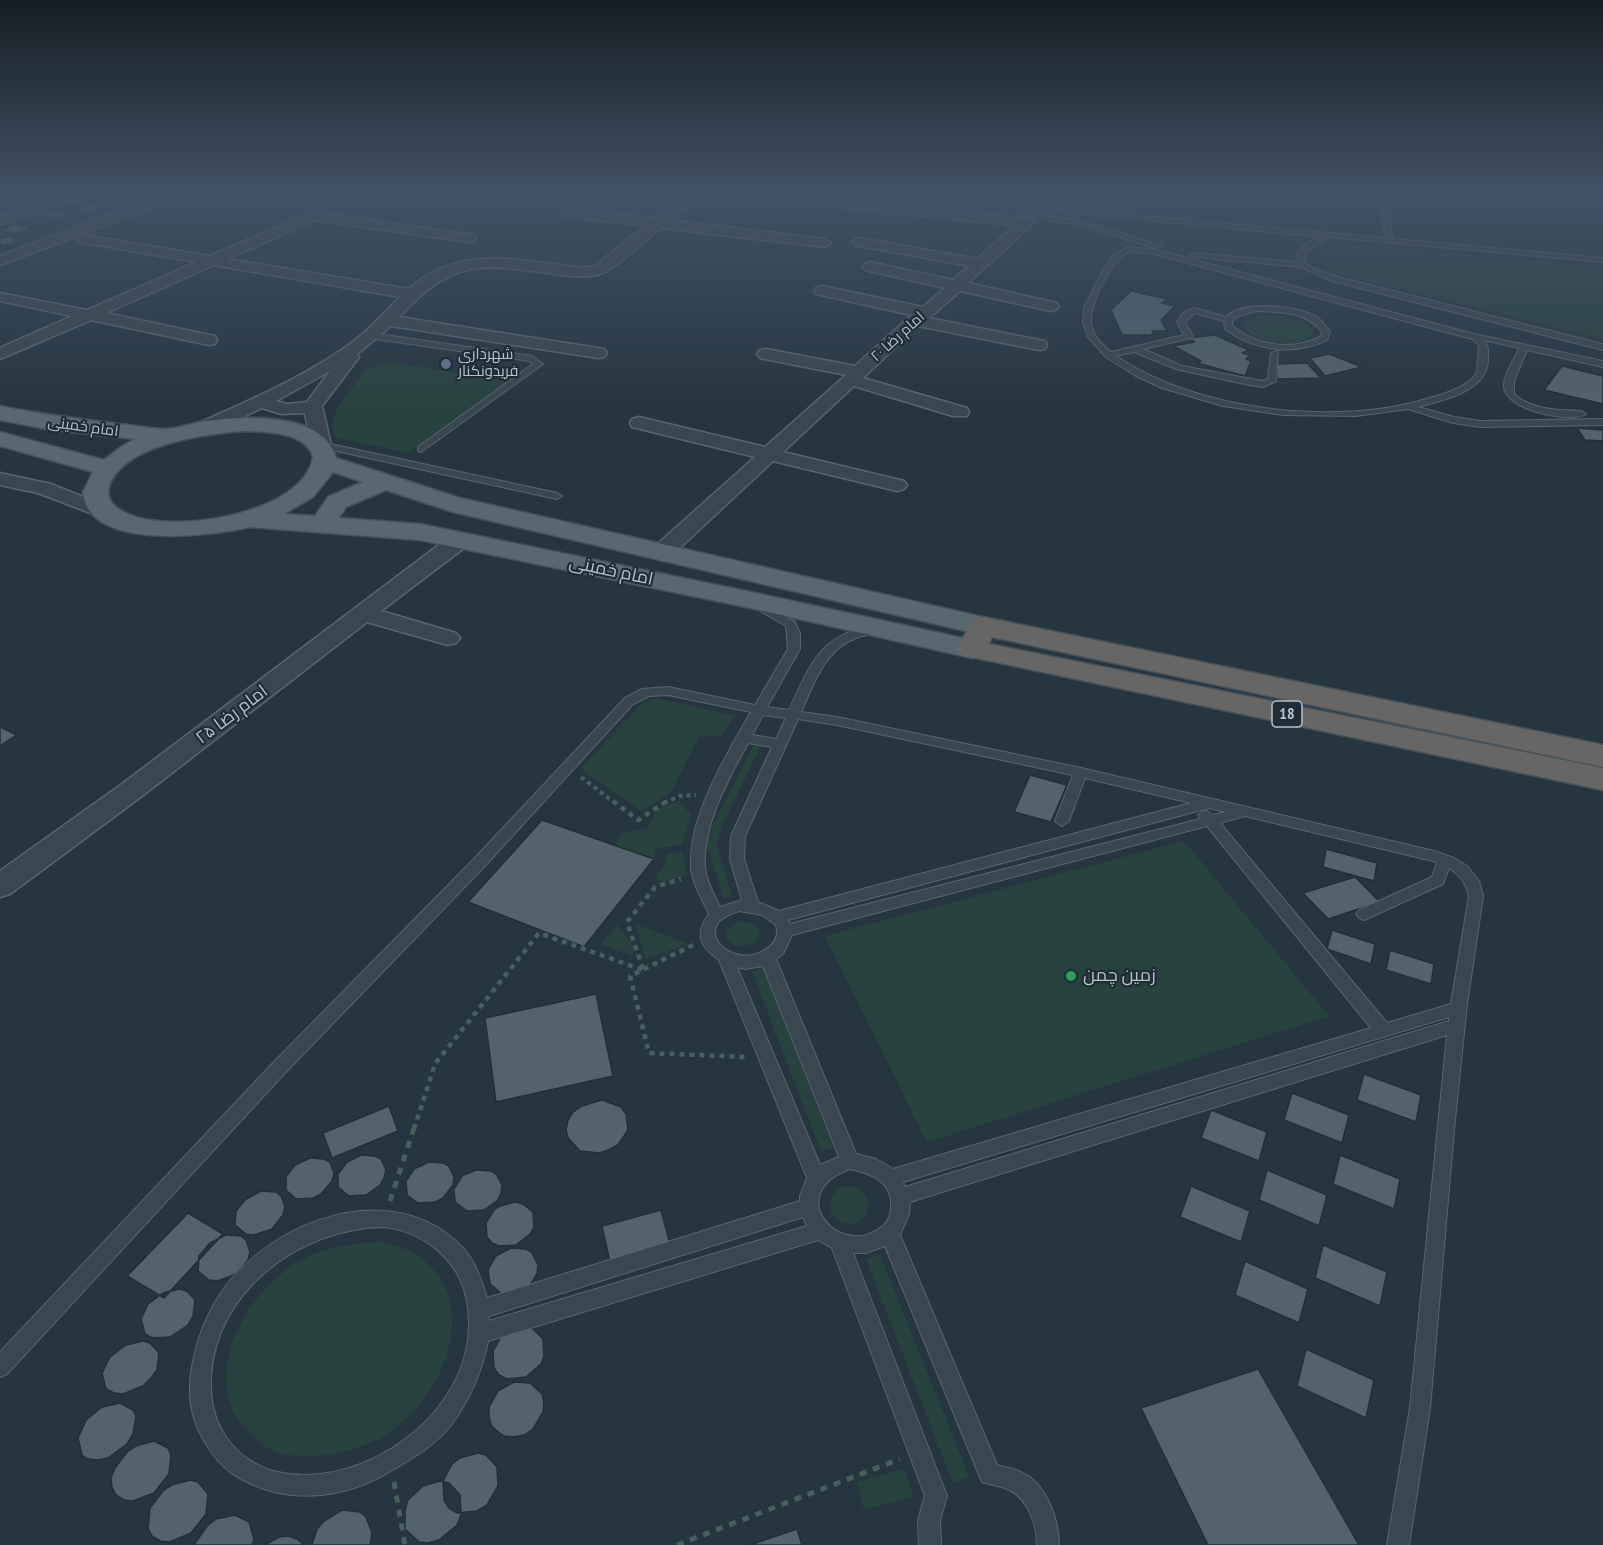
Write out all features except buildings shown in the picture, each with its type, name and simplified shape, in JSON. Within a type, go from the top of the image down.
[{"type":"highway","name":"18","points":[[977,638],[1603,756]]},
{"type":"highway","name":"18","points":[[977,638],[1603,779]]},
{"type":"main road","name":"امام خمینی","points":[[0,413],[96,429],[167,436],[206,427],[243,424],[276,426],[303,433],[323,454],[384,482],[453,504],[661,553],[977,638]]},
{"type":"main road","points":[[45,451],[79,445],[90,438],[96,429]]},
{"type":"main road","points":[[167,436],[123,456],[108,469],[97,484],[96,500],[106,513],[130,525],[165,530],[206,528],[247,519],[295,499],[311,487],[322,474],[323,454]]},
{"type":"main road","name":"امام خمینی","points":[[0,439],[108,469]]},
{"type":"main road","points":[[322,525],[337,502],[384,482]]},
{"type":"main road","name":"امام خمینی","points":[[247,519],[420,532],[893,631],[977,638]]},
{"type":"street","points":[[0,354],[208,262]]},
{"type":"street","points":[[218,262],[411,294]]},
{"type":"street","name":"امام رضا ۲۰","points":[[411,294],[446,270],[478,262]]},
{"type":"street","name":"امام رضا ۲۰","points":[[480,262],[583,273],[604,267],[610,262]]},
{"type":"street","points":[[970,262],[980,264]]},
{"type":"street","name":"امام رضا ۲۰","points":[[661,553],[980,264]]},
{"type":"street","points":[[870,267],[1051,306]]},
{"type":"street","points":[[822,291],[1039,345]]},
{"type":"street","points":[[264,400],[273,407],[282,409],[313,406],[364,341],[411,294]]},
{"type":"street","points":[[4,297],[209,340]]},
{"type":"street","points":[[387,320],[598,353]]},
{"type":"street","points":[[206,427],[264,400],[364,341]]},
{"type":"street","points":[[766,354],[855,376],[960,412]]},
{"type":"street","points":[[313,406],[323,454]]},
{"type":"street","points":[[639,423],[897,485]]},
{"type":"street","points":[[0,479],[44,488],[106,513]]},
{"type":"street","points":[[0,498],[44,488]]},
{"type":"street","name":"امام رضا ۲۵","points":[[0,886],[132,790],[460,540]]},
{"type":"street","points":[[365,614],[448,638]]},
{"type":"lane","points":[[1111,262],[1086,311],[1087,327],[1091,336],[1109,355],[1135,373],[1161,384],[1227,403],[1268,409],[1342,414],[1410,407],[1463,388],[1478,378],[1483,367],[1483,344],[1475,337],[1464,333]]},
{"type":"lane","points":[[1209,262],[1464,333],[1603,364]]},
{"type":"lane","points":[[1244,262],[1303,265]]},
{"type":"lane","points":[[1300,262],[1310,270],[1335,279],[1603,347]]},
{"type":"lane","points":[[1273,309],[1310,318],[1323,326],[1326,332],[1324,338],[1317,342],[1306,345],[1277,346],[1247,339],[1235,333],[1228,327],[1228,320],[1243,311],[1273,309]]},
{"type":"lane","points":[[1109,355],[1189,336],[1181,322],[1187,314],[1194,310],[1228,320]]},
{"type":"lane","points":[[1565,339],[1603,352]]},
{"type":"lane","points":[[364,341],[537,360],[539,364],[537,368],[421,449]]},
{"type":"lane","points":[[1524,347],[1510,380],[1508,388],[1511,396],[1519,403],[1533,408],[1603,417]]},
{"type":"lane","points":[[1136,349],[1146,357],[1167,364],[1263,384],[1272,381],[1275,353]]},
{"type":"lane","points":[[1410,407],[1453,420],[1482,424],[1603,422]]},
{"type":"lane","points":[[323,454],[557,496]]},
{"type":"lane","points":[[717,915],[698,869],[698,842],[715,797],[744,738],[794,649],[791,624],[746,599]]},
{"type":"lane","points":[[751,905],[737,859],[738,836],[817,664],[836,642],[862,631],[893,631]]},
{"type":"lane","points":[[0,1367],[278,1069],[478,864],[629,701],[646,692],[668,691],[759,710],[837,721],[1081,772],[1205,804],[1247,811],[1445,860],[1455,863],[1465,872],[1474,884],[1476,896],[1446,1119],[1420,1408],[1398,1545]]},
{"type":"lane","points":[[744,738],[781,744]]},
{"type":"lane","points":[[1062,821],[1081,772]]},
{"type":"lane","points":[[1205,804],[1209,821],[1384,1031]]},
{"type":"lane","points":[[781,924],[908,882],[1205,804]]},
{"type":"lane","points":[[781,924],[918,898],[1247,811]]},
{"type":"lane","points":[[1016,854],[1028,869]]},
{"type":"lane","points":[[1364,914],[1438,880],[1445,860]]},
{"type":"lane","points":[[908,882],[918,898]]},
{"type":"lane","points":[[751,905],[764,907],[781,924],[782,941],[777,950],[767,957],[746,962],[726,959],[717,954],[707,938],[710,921],[727,908],[751,905]]},
{"type":"lane","points":[[767,957],[850,1161]]},
{"type":"lane","points":[[726,959],[816,1178]]},
{"type":"lane","points":[[891,1178],[1384,1031],[1458,1017]]},
{"type":"lane","points":[[900,1197],[1168,1114],[1458,1017]]},
{"type":"lane","points":[[1158,1098],[1168,1114]]},
{"type":"lane","points":[[1001,1145],[1011,1162]]},
{"type":"lane","points":[[850,1161],[863,1162],[876,1167],[891,1178],[900,1197],[901,1209],[890,1232],[879,1240],[867,1244],[840,1243],[821,1231],[810,1215],[808,1207],[810,1189],[816,1178],[837,1164],[850,1161]]},
{"type":"lane","points":[[479,1310],[808,1207]]},
{"type":"lane","points":[[354,1220],[397,1220],[436,1234],[464,1261],[479,1294],[479,1310],[480,1334],[469,1376],[444,1417],[406,1452],[361,1476],[314,1487],[269,1482],[233,1463],[208,1432],[199,1388],[206,1341],[230,1297],[265,1260],[308,1233],[354,1220]]},
{"type":"lane","points":[[480,1334],[545,1312],[821,1231]]},
{"type":"lane","points":[[890,1232],[990,1474],[1017,1482],[1031,1496],[1043,1515],[1049,1538],[1048,1545]]},
{"type":"lane","points":[[840,1243],[936,1496],[929,1514],[927,1534],[930,1545]]},
{"type":"path","points":[[568,767],[638,820],[669,800],[686,794],[715,797]]},
{"type":"path","points":[[643,970],[627,922],[655,887],[700,873]]},
{"type":"path","points":[[384,1220],[435,1064],[539,933],[643,970]]},
{"type":"path","points":[[707,938],[630,976],[649,1053],[766,1058]]},
{"type":"path","points":[[677,1545],[833,1483],[920,1452]]},
{"type":"path","points":[[390,1461],[405,1545]]},
{"type":"green space","points":[[1320,262],[1548,262],[1603,267],[1603,339],[1353,278],[1336,273]]},
{"type":"green space","points":[[1270,315],[1303,322],[1313,330],[1313,334],[1297,342],[1276,343],[1256,337],[1243,326],[1251,318]]},
{"type":"green space","points":[[392,362],[509,382],[408,453],[334,437],[332,423],[337,408],[366,369]]},
{"type":"green space","points":[[653,699],[735,716],[722,735],[699,737],[671,793],[641,811],[581,769],[640,705]]},
{"type":"green space","points":[[754,744],[761,746],[722,826],[716,844],[732,896],[724,899],[707,845],[713,825]]},
{"type":"green space","points":[[679,801],[691,815],[682,845],[656,848],[654,859],[615,846],[622,833],[648,828],[656,810]]},
{"type":"green space","name":"زمین چمن","points":[[1184,841],[1329,1016],[927,1142],[825,936]]},
{"type":"green space","points":[[682,852],[687,875],[663,882],[656,877],[666,863],[666,854]]},
{"type":"green space","points":[[737,922],[748,922],[757,927],[760,934],[755,943],[739,947],[729,942],[726,931]]},
{"type":"green space","points":[[635,924],[688,944],[646,959]]},
{"type":"green space","points":[[617,925],[635,949],[632,956],[601,944]]},
{"type":"green space","points":[[763,968],[833,1148],[821,1151],[752,971]]},
{"type":"green space","points":[[849,1186],[863,1191],[868,1205],[863,1219],[849,1224],[835,1219],[830,1205],[835,1191]]},
{"type":"green space","points":[[383,1242],[413,1253],[435,1272],[448,1296],[452,1321],[449,1348],[439,1375],[424,1399],[405,1420],[369,1443],[339,1453],[309,1456],[294,1456],[265,1447],[236,1416],[228,1395],[226,1372],[239,1326],[252,1305],[268,1286],[296,1263],[332,1248]]},
{"type":"green space","points":[[880,1255],[969,1477],[953,1483],[866,1259]]},
{"type":"green space","points":[[905,1469],[913,1496],[864,1510],[857,1482]]},
{"type":"place","name":"شهرداری فریدونکنار","points":[[446,364]]},
{"type":"place","name":"زمین چمن","points":[[1071,976]]}]
